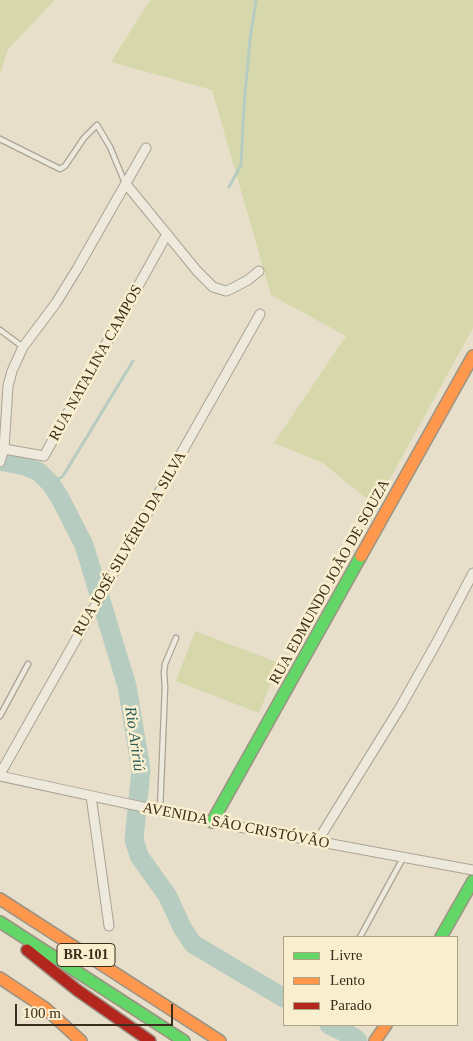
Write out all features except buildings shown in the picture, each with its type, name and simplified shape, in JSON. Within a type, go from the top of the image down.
[{"type":"main road","name":"RUA EDMUNDO JOÃO DE SOUZA","points":[[212,822],[473,356]]},
{"type":"main road","points":[[442,936],[473,881]]},
{"type":"main road","name":"BR-101","points":[[0,899],[220,1041]]},
{"type":"main road","points":[[0,923],[38,960],[150,1041]]},
{"type":"main road","name":"BR-101","points":[[0,923],[184,1041]]},
{"type":"main road","points":[[0,978],[45,1008],[80,1041]]},
{"type":"main road","name":"BR-101","points":[[172,1010],[232,1041]]},
{"type":"main road","points":[[374,1041],[385,1026]]},
{"type":"street","points":[[2,455],[8,386],[12,371],[23,347],[56,303],[77,270],[146,148]]},
{"type":"street","points":[[126,184],[207,282],[219,290],[226,291],[239,286],[259,271]]},
{"type":"street","name":"RUA NATALINA CAMPOS","points":[[2,455],[19,450],[44,456],[167,234]]},
{"type":"street","name":"RUA JOSÉ SILVÉRIO DA SILVA","points":[[0,775],[260,314]]},
{"type":"street","points":[[317,842],[401,706],[473,573]]},
{"type":"street","name":"AVENIDA SÃO CRISTÓVÃO","points":[[0,775],[150,810],[473,870]]},
{"type":"street","points":[[92,796],[109,926]]},
{"type":"lane","points":[[0,139],[60,169],[65,166],[84,138],[97,125],[110,147],[126,184]]},
{"type":"lane","points":[[0,330],[23,347]]},
{"type":"lane","points":[[160,812],[164,673],[165,664],[176,638]]},
{"type":"lane","points":[[0,716],[28,664]]},
{"type":"lane","points":[[361,936],[403,858]]},
{"type":"green space","points":[[0,0],[55,0],[8,49],[0,75]]},
{"type":"green space","points":[[150,0],[473,0],[473,328],[375,506],[323,463],[274,443],[346,336],[271,295],[212,90],[111,62]]},
{"type":"green space","points":[[195,631],[279,663],[259,713],[176,681]]},
{"type":"waterway","points":[[229,187],[241,165],[244,105],[250,39],[256,0]]},
{"type":"waterway","points":[[51,484],[63,476],[133,361]]},
{"type":"waterway","name":"Rio Aririú","points":[[0,461],[25,466],[39,472],[51,484],[60,498],[84,545],[127,686],[141,770],[134,839],[139,856],[167,895],[183,929],[193,944],[283,997]]},
{"type":"waterway","name":"Rio Aririú","points":[[331,1026],[354,1037],[358,1041]]},
{"type":"traffic: fast","points":[[212,822],[361,556]]},
{"type":"traffic: fast","points":[[442,936],[473,881]]},
{"type":"traffic: fast","points":[[0,922],[184,1041]]},
{"type":"traffic: slow","points":[[361,556],[473,356]]},
{"type":"traffic: slow","points":[[0,899],[220,1041]]},
{"type":"traffic: slow","points":[[0,978],[45,1008],[81,1041]]},
{"type":"traffic: slow","points":[[375,1041],[385,1026]]},
{"type":"traffic: jam","points":[[27,950],[77,990],[150,1041]]}]
